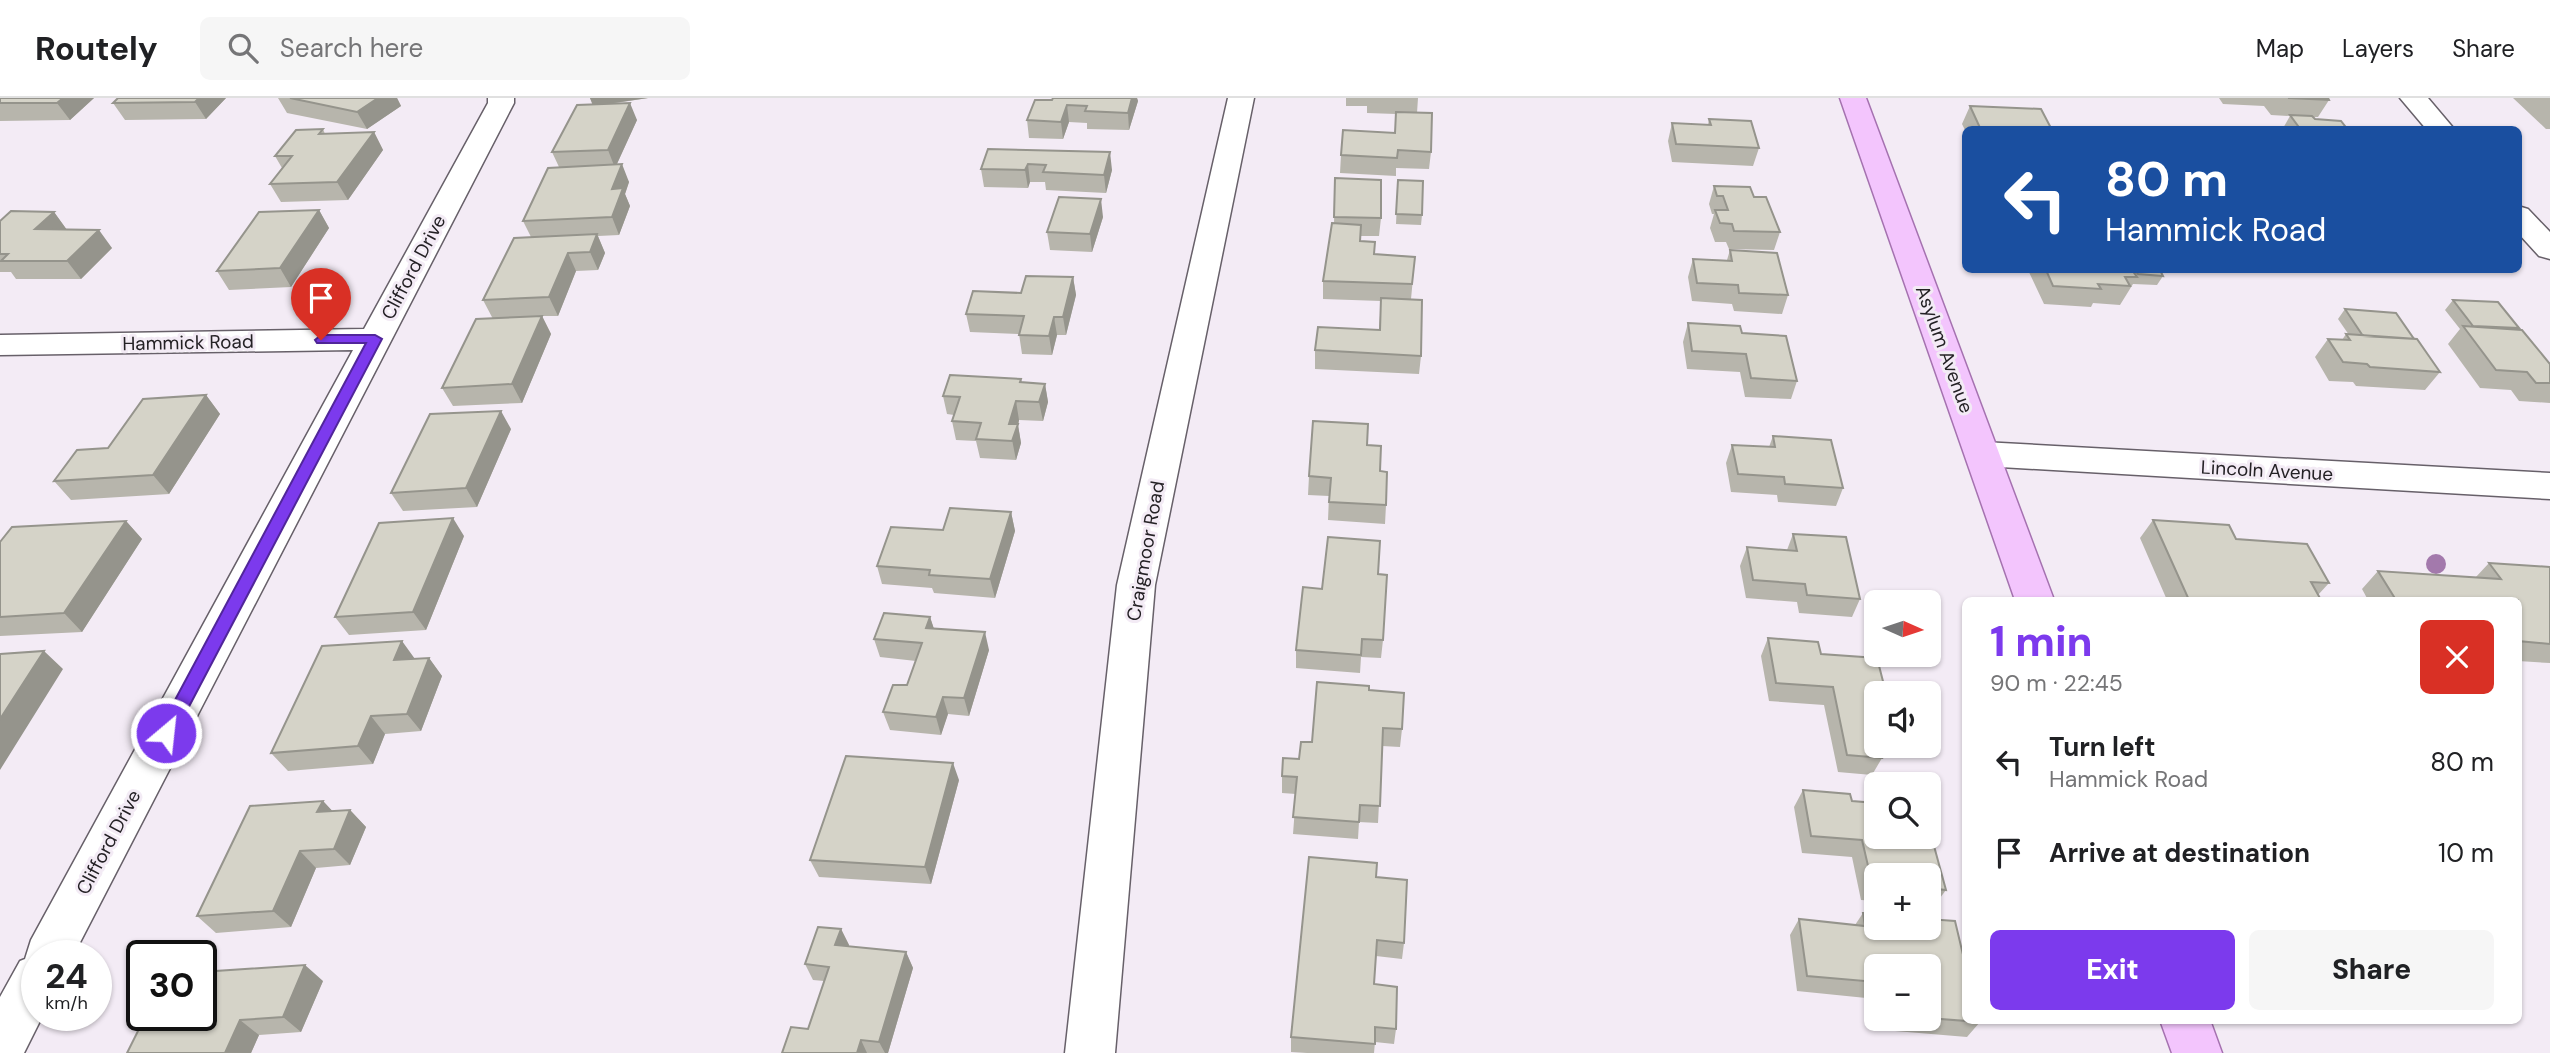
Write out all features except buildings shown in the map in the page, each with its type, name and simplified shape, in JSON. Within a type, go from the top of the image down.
[{"type":"main road","name":"Asylum Avenue","points":[[1853,98],[2034,597]]},
{"type":"main road","points":[[2186,1024],[2197,1053]]},
{"type":"street","name":"Clifford Drive","points":[[56,940],[501,103],[501,98]]},
{"type":"street","name":"Craigmoor Road","points":[[1090,1053],[1136,585],[1241,98]]},
{"type":"street","points":[[2413,98],[2438,126]]},
{"type":"street","points":[[2522,219],[2550,250]]},
{"type":"street","name":"Hammick Road","points":[[0,345],[375,339]]},
{"type":"street","name":"Lincoln Avenue","points":[[1983,454],[2550,486]]},
{"type":"street","points":[[0,1047],[21,1007]]},
{"type":"route","points":[[166,733],[375,339],[321,340]]}]
